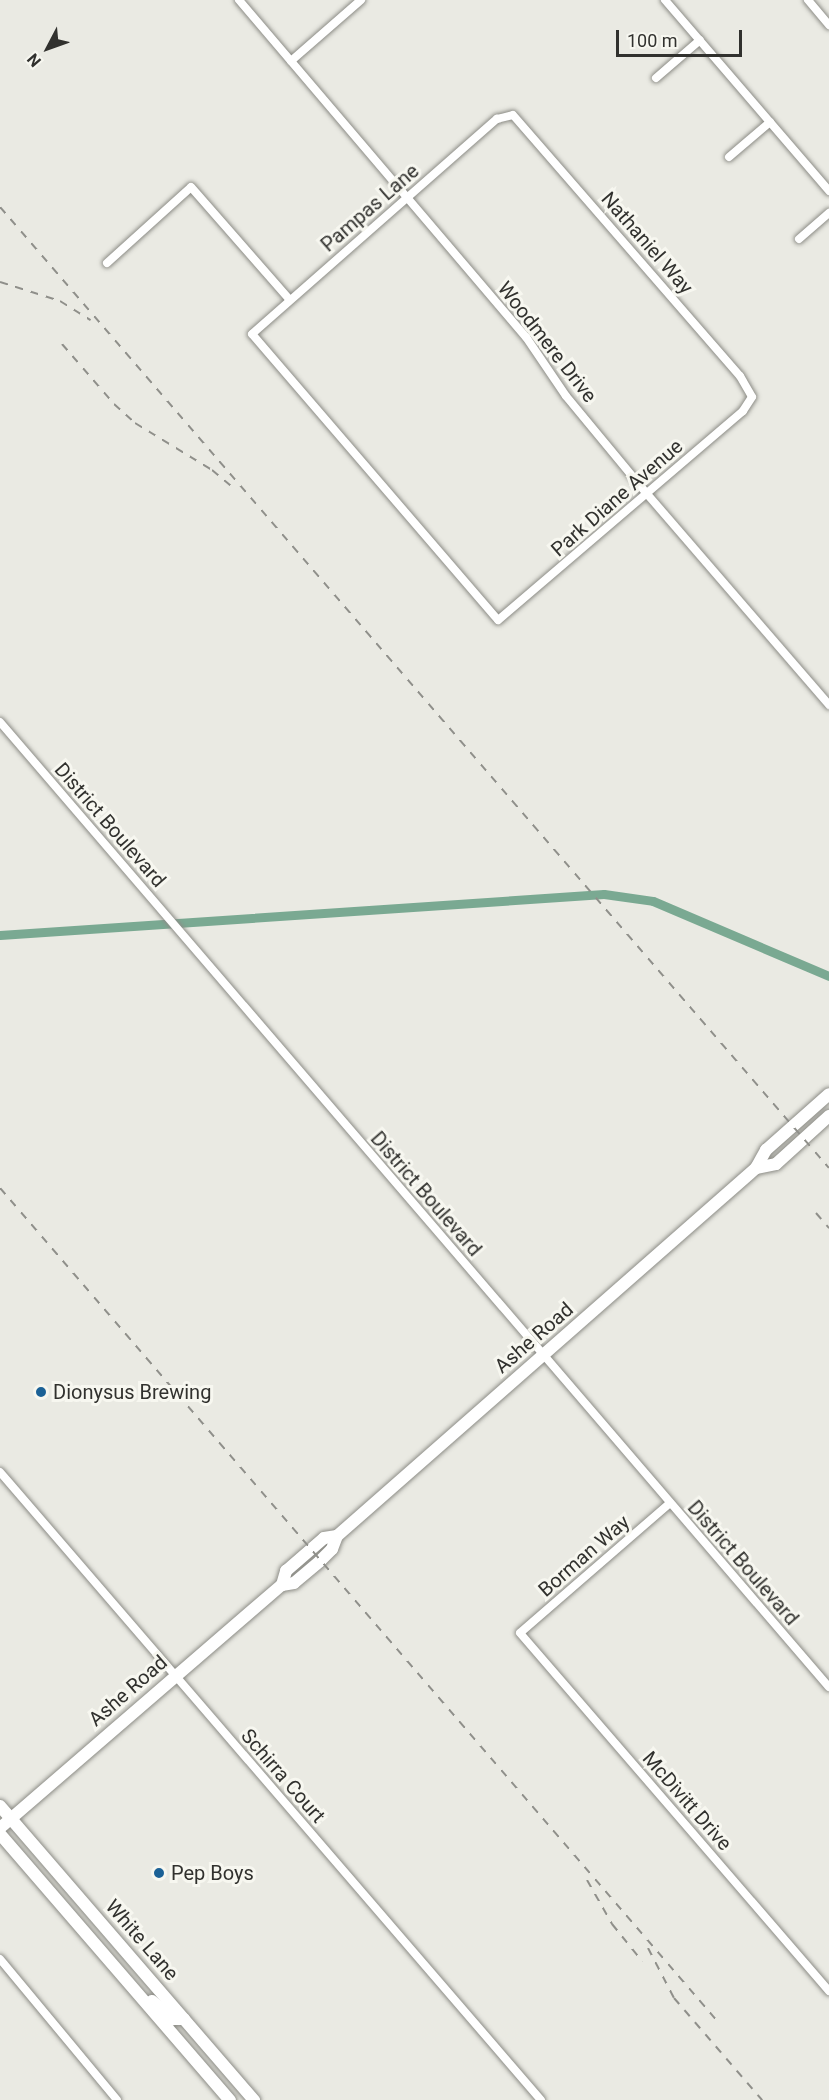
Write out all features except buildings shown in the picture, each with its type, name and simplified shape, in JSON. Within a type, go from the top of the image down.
[{"type":"street","name":"Woodmere Drive","points":[[239,0],[526,337],[566,396],[647,494],[829,705]]},
{"type":"street","points":[[291,61],[361,0]]},
{"type":"street","points":[[665,0],[829,190]]},
{"type":"street","points":[[808,0],[829,25]]},
{"type":"street","points":[[656,78],[700,40]]},
{"type":"street","name":"Pampas Lane","points":[[498,620],[252,334],[497,119],[513,115]]},
{"type":"street","name":"Nathaniel Way","points":[[513,115],[733,368],[752,397]]},
{"type":"street","points":[[729,157],[770,122]]},
{"type":"street","points":[[107,263],[191,187],[290,300]]},
{"type":"street","points":[[799,238],[829,213]]},
{"type":"street","name":"Park Diane Avenue","points":[[498,620],[743,411],[752,397]]},
{"type":"street","name":"District Boulevard","points":[[0,722],[542,1356],[829,1687]]},
{"type":"street","name":"Ashe Road","points":[[0,1828],[282,1585],[294,1583],[320,1561],[332,1549],[337,1536],[756,1168],[766,1150],[829,1094]]},
{"type":"street","name":"Ashe Road","points":[[756,1168],[776,1164],[829,1116]]},
{"type":"street","name":"Schirra Court","points":[[0,1472],[541,2100]]},
{"type":"street","name":"Borman Way","points":[[520,1633],[670,1503]]},
{"type":"street","name":"McDivitt Drive","points":[[520,1633],[829,1991]]},
{"type":"street","name":"White Lane","points":[[0,1806],[251,2096]]},
{"type":"street","name":"White Lane","points":[[0,1834],[230,2100]]},
{"type":"street","points":[[0,1959],[117,2100]]},
{"type":"street","points":[[123,1977],[173,2019],[184,2019]]},
{"type":"street","points":[[196,2062],[241,2094],[251,2096]]},
{"type":"waterway","points":[[0,935],[604,894],[653,901],[829,976]]},
{"type":"railway","points":[[0,207],[829,1168]]},
{"type":"railway","points":[[0,282],[60,301],[91,320]]},
{"type":"railway","points":[[62,344],[114,404],[135,423],[212,470],[235,489]]},
{"type":"railway","points":[[0,1188],[718,2022]]},
{"type":"railway","points":[[816,1213],[829,1228]]},
{"type":"railway","points":[[587,1880],[612,1924],[642,1961]]},
{"type":"railway","points":[[648,1948],[674,1998],[762,2100]]},
{"type":"place","name":"Dionysus Brewing","points":[[41,1392]]},
{"type":"place","name":"Pep Boys","points":[[159,1873]]}]
